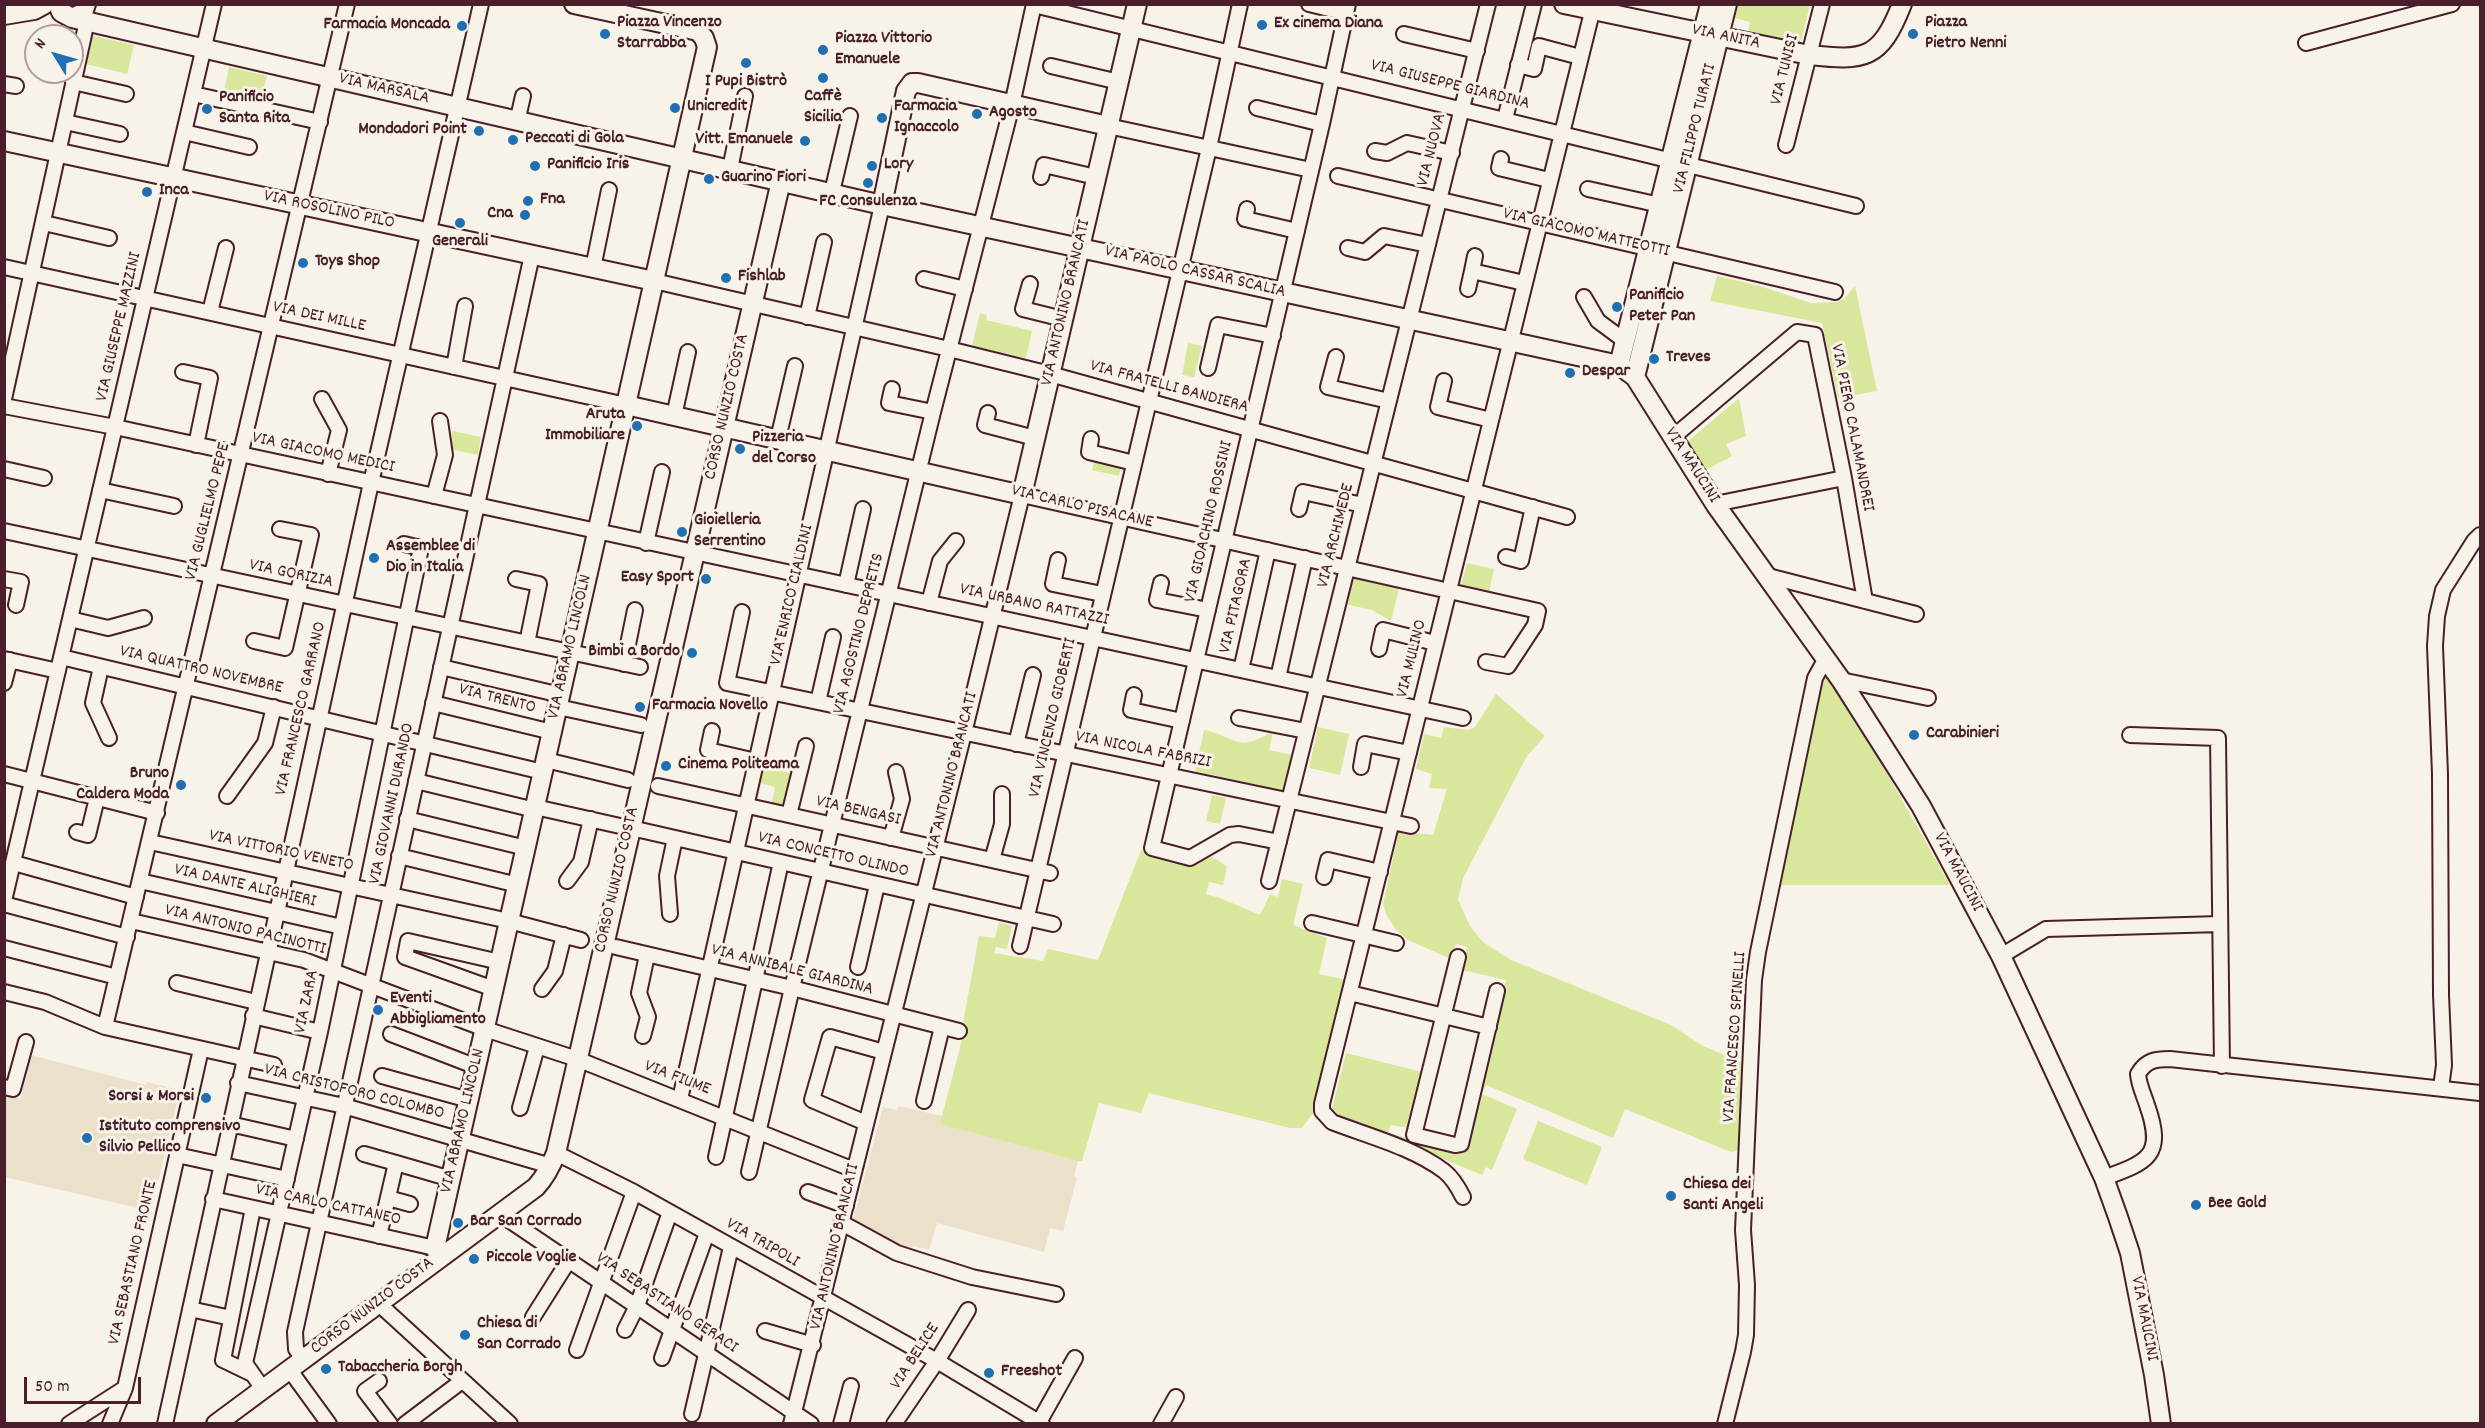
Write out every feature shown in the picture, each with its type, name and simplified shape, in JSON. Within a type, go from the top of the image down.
[{"type":"street","name":"VIA GIUSEPPE MAZZINI","points":[[5,900],[11,858],[32,781],[214,4]]},
{"type":"street","name":"VIA GUGLIELMO PEPE","points":[[105,1027],[347,4]]},
{"type":"street","name":"VIA FRANCESCO GARRANO","points":[[165,1424],[370,483],[481,4]]},
{"type":"street","name":"VIA ABRAMO LINCOLN","points":[[437,1253],[460,1138],[682,159],[703,39],[574,4]]},
{"type":"street","name":"VIA ANTONINO BRANCATI","points":[[793,1418],[993,616],[1137,4]]},
{"type":"street","name":"VIA VINCENZO GIOBERTI","points":[[1020,946],[1026,918],[1044,872],[1065,753],[1209,148],[1240,4]]},
{"type":"street","points":[[1309,4],[1347,9]]},
{"type":"street","name":"VIA NUOVA","points":[[1439,199],[1488,4]]},
{"type":"street","points":[[1505,118],[1534,4]]},
{"type":"street","name":"VIA ANITA","points":[[1564,4],[1593,8],[1809,55],[1848,60],[1865,56],[1877,48],[1891,30],[1902,4]]},
{"type":"street","name":"VIA FILIPPO TURATI","points":[[1710,4],[1711,35]]},
{"type":"street","name":"VIA FILIPPO TURATI","points":[[1657,251],[1711,35],[1726,4]]},
{"type":"street","name":"VIA TUNISI","points":[[1786,145],[1822,4]]},
{"type":"street","points":[[2306,42],[2452,4]]},
{"type":"street","name":"VIA GIUSEPPE GIARDINA","points":[[1034,5],[1505,118],[1856,206]]},
{"type":"street","name":"VIA AGOSTINO DEPRETIS","points":[[749,1172],[888,594],[1012,105],[1034,5]]},
{"type":"street","name":"VIA MARSALA","points":[[40,7],[74,13],[204,50],[682,159]]},
{"type":"street","points":[[4,15],[40,7]]},
{"type":"street","name":"VIA MULINO","points":[[1463,1197],[1456,1184],[1444,1171],[1413,1154],[1332,1122],[1322,1111],[1322,1104],[1593,8]]},
{"type":"street","name":"VIA GIOACHINO ROSSINI","points":[[1279,842],[1239,834],[1230,835],[1190,858],[1152,848],[1323,124],[1347,9]]},
{"type":"street","points":[[1404,34],[1477,51]]},
{"type":"street","points":[[1518,65],[1534,69],[1539,46],[1580,57]]},
{"type":"street","points":[[1051,66],[1119,82]]},
{"type":"street","points":[[4,399],[73,84]]},
{"type":"street","points":[[82,84],[126,94]]},
{"type":"street","name":"VIA ENRICO CIALDINI","points":[[680,1099],[747,805],[770,692],[799,575],[825,450],[912,87],[1012,105]]},
{"type":"street","points":[[193,94],[320,122]]},
{"type":"street","points":[[517,122],[523,96]]},
{"type":"street","points":[[730,169],[745,96]]},
{"type":"street","points":[[1012,105],[1311,170]]},
{"type":"street","points":[[1257,108],[1323,124]]},
{"type":"street","points":[[832,192],[850,116]]},
{"type":"street","points":[[65,122],[120,134]]},
{"type":"street","points":[[184,132],[249,147]]},
{"type":"street","name":"VIA ROSOLINO PILO","points":[[4,141],[654,281]]},
{"type":"street","points":[[1375,151],[1387,153],[1407,143],[1452,153]]},
{"type":"street","name":"VIA PAOLO CASSAR SCALIA","points":[[682,159],[1282,293],[1619,365],[1635,377]]},
{"type":"street","points":[[1502,159],[1499,168],[1549,180]]},
{"type":"street","points":[[1041,177],[1044,165],[1096,177]]},
{"type":"street","name":"VIA GIACOMO MATTEOTTI","points":[[1338,176],[1835,292]]},
{"type":"street","name":"CORSO NUNZIO COSTA","points":[[216,1424],[257,1382],[296,1364],[378,1303],[437,1253],[500,1214],[545,1178],[553,1159],[577,1059],[781,181]]},
{"type":"street","points":[[1588,189],[1668,207]]},
{"type":"street","points":[[593,268],[609,190]]},
{"type":"street","name":"VIA ARCHIMEDE","points":[[1269,881],[1439,199]]},
{"type":"street","points":[[1247,209],[1245,219],[1297,231]]},
{"type":"street","points":[[44,223],[109,238]]},
{"type":"street","points":[[1348,248],[1365,252],[1384,236],[1428,245]]},
{"type":"street","points":[[807,317],[824,242]]},
{"type":"street","points":[[210,312],[226,248]]},
{"type":"street","points":[[1619,365],[1625,341],[1657,251]]},
{"type":"street","points":[[1635,377],[1657,251]]},
{"type":"street","name":"VIA GIOVANNI DURANDO","points":[[296,1364],[295,1332],[318,1222],[532,255]]},
{"type":"street","points":[[1468,289],[1475,256]]},
{"type":"street","name":"VIA DEI MILLE","points":[[4,267],[400,353],[626,405]]},
{"type":"street","points":[[1472,271],[1524,283]]},
{"type":"street","points":[[924,279],[965,289]]},
{"type":"street","name":"VIA FRATELLI BANDIERA","points":[[654,281],[1050,374],[1567,517]]},
{"type":"street","points":[[1030,284],[1023,309],[1063,319]]},
{"type":"street","points":[[1584,297],[1598,321],[1625,341]]},
{"type":"street","points":[[454,367],[465,306]]},
{"type":"street","points":[[1208,368],[1218,325],[1273,336]]},
{"type":"street","name":"VIA PIERO CALAMANDREI","points":[[1672,438],[1797,332],[1815,335],[1844,478],[1865,601]]},
{"type":"street","points":[[674,416],[688,352]]},
{"type":"street","points":[[1336,357],[1328,387],[1389,401]]},
{"type":"street","points":[[778,439],[795,366]]},
{"type":"street","points":[[183,372],[210,378],[196,445]]},
{"type":"street","name":"VIA MAUCINI","points":[[1635,377],[1715,504],[1826,658],[1922,806],[2001,956],[2104,1178],[2130,1253],[2154,1375],[2161,1424]]},
{"type":"street","points":[[1444,381],[1438,407],[1491,420]]},
{"type":"street","points":[[892,389],[889,403],[933,412]]},
{"type":"street","points":[[321,399],[339,430],[328,474]]},
{"type":"street","name":"VIA CARLO PISACANE","points":[[626,405],[1538,611],[1535,625],[1508,666],[1486,662]]},
{"type":"street","name":"VIA GIACOMO MEDICI","points":[[4,406],[116,427],[597,532]]},
{"type":"street","points":[[988,413],[985,425],[1035,438]]},
{"type":"street","points":[[434,496],[445,455],[440,421]]},
{"type":"street","points":[[1091,439],[1089,452],[1134,463]]},
{"type":"street","points":[[4,469],[44,478]]},
{"type":"street","points":[[646,543],[662,472]]},
{"type":"street","points":[[1715,504],[1844,478]]},
{"type":"street","points":[[100,490],[174,506]]},
{"type":"street","points":[[1299,509],[1303,492],[1363,505]]},
{"type":"street","points":[[1506,557],[1521,561],[1533,507]]},
{"type":"street","points":[[846,585],[863,509]]},
{"type":"street","points":[[254,641],[285,648],[310,535],[280,529]]},
{"type":"street","name":"VIA GORIZIA","points":[[4,531],[570,653]]},
{"type":"street","name":"VIA URBANO RATTAZZI","points":[[597,532],[1463,718]]},
{"type":"street","points":[[2442,1088],[2444,1065],[2441,995],[2440,774],[2435,646],[2437,616],[2443,590],[2474,541],[2481,535]]},
{"type":"street","points":[[929,603],[940,561],[956,541]]},
{"type":"street","name":"VIA ZARA","points":[[257,1382],[245,1363],[333,972],[421,548],[404,544]]},
{"type":"street","name":"VIA PITAGORA","points":[[1241,670],[1268,550]]},
{"type":"street","points":[[1278,678],[1305,558]]},
{"type":"street","points":[[1058,560],[1053,584],[1102,594]]},
{"type":"street","points":[[1768,576],[1916,614]]},
{"type":"street","points":[[4,579],[21,582],[16,605]]},
{"type":"street","points":[[516,579],[539,584],[527,643]]},
{"type":"street","points":[[1161,583],[1157,600],[1208,610]]},
{"type":"street","points":[[624,664],[635,610]]},
{"type":"street","name":"VIA NICOLA FABRIZI","points":[[742,612],[727,683],[1411,826]]},
{"type":"street","points":[[70,619],[108,628],[144,618]]},
{"type":"street","points":[[1379,649],[1383,630],[1436,643]]},
{"type":"street","points":[[818,702],[833,637]]},
{"type":"street","points":[[570,653],[640,667]]},
{"type":"street","name":"VIA FRANCESCO SPINELLI","points":[[1725,1424],[1746,1335],[1747,1284],[1743,1230],[1755,971],[1815,678],[1826,658]]},
{"type":"street","points":[[4,683],[7,659]]},
{"type":"street","name":"VIA QUATTRO NOVEMBRE","points":[[7,659],[101,667],[384,733],[544,766]]},
{"type":"street","points":[[101,667],[93,703],[109,738]]},
{"type":"street","points":[[441,667],[641,725]]},
{"type":"street","points":[[1016,744],[1033,675]]},
{"type":"street","points":[[1841,680],[1928,699]]},
{"type":"street","points":[[1134,695],[1131,710],[1182,721]]},
{"type":"street","name":"VIA TRENTO","points":[[433,703],[552,732]]},
{"type":"street","points":[[227,796],[265,743],[274,707]]},
{"type":"street","points":[[1239,718],[1306,731]]},
{"type":"street","points":[[712,731],[708,750],[756,761]]},
{"type":"street","points":[[2130,735],[2218,738],[2222,1066]]},
{"type":"street","points":[[1361,767],[1365,744],[1409,753]]},
{"type":"street","points":[[789,815],[806,746]]},
{"type":"street","points":[[544,766],[628,780]]},
{"type":"street","points":[[891,838],[902,799],[896,772]]},
{"type":"street","points":[[4,774],[157,813]]},
{"type":"street","points":[[416,781],[620,826]]},
{"type":"street","name":"VIA BENGASI","points":[[658,786],[1044,872]]},
{"type":"street","points":[[992,860],[1002,824],[1002,794]]},
{"type":"street","points":[[88,835],[97,798]]},
{"type":"street","points":[[407,819],[526,848]]},
{"type":"street","points":[[567,881],[581,862],[591,819]]},
{"type":"street","name":"VIA CONCETTO OLINDO","points":[[640,830],[1053,924]]},
{"type":"street","points":[[670,914],[668,876],[675,838]]},
{"type":"street","name":"VIA VITTORIO VENETO","points":[[150,842],[509,921]]},
{"type":"street","points":[[399,856],[518,885]]},
{"type":"street","points":[[11,858],[136,897]]},
{"type":"street","points":[[1324,877],[1328,860],[1380,872]]},
{"type":"street","points":[[716,1157],[781,862]]},
{"type":"street","name":"VIA DANTE ALIGHIERI","points":[[140,881],[342,927]]},
{"type":"street","points":[[858,967],[877,885]]},
{"type":"street","points":[[5,900],[127,937]]},
{"type":"street","name":"VIA ANTONIO PACINOTTI","points":[[131,921],[304,960],[485,1029]]},
{"type":"street","points":[[509,921],[581,940]]},
{"type":"street","points":[[1312,923],[1396,943]]},
{"type":"street","points":[[2001,956],[2046,929],[2220,924]]},
{"type":"street","points":[[542,989],[555,971],[564,935]]},
{"type":"street","points":[[494,989],[405,957],[408,941],[500,962]]},
{"type":"street","name":"VIA ANNIBALE GIARDINA","points":[[616,947],[792,988],[959,1031]]},
{"type":"street","points":[[4,948],[117,977]]},
{"type":"street","points":[[643,1036],[648,1017],[639,993],[647,955]]},
{"type":"street","points":[[1458,957],[1414,1135],[1455,1145],[1461,1144],[1497,991]]},
{"type":"street","points":[[177,983],[256,1002]]},
{"type":"street","points":[[4,992],[45,1002],[105,1027],[274,1065]]},
{"type":"street","points":[[1350,993],[1489,1027]]},
{"type":"street","points":[[253,1016],[320,1032]]},
{"type":"street","points":[[924,1101],[942,1027]]},
{"type":"street","name":"VIA FIUME","points":[[485,1029],[577,1059],[854,1170]]},
{"type":"street","points":[[391,1034],[477,1066]]},
{"type":"street","points":[[866,1123],[812,1100],[830,1037],[884,1052]]},
{"type":"street","points":[[4,1087],[13,1089],[26,1042]]},
{"type":"street","points":[[520,1108],[537,1047]]},
{"type":"street","name":"VIA SEBASTIANO FRONTE","points":[[110,1424],[126,1384],[201,1049]]},
{"type":"street","points":[[2104,1178],[2144,1162],[2155,1143],[2153,1123],[2138,1074],[2146,1063],[2155,1059],[2481,1092]]},
{"type":"street","points":[[382,1076],[469,1100]]},
{"type":"street","name":"VIA CRISTOFORO COLOMBO","points":[[238,1083],[344,1106],[460,1138]]},
{"type":"street","points":[[230,1124],[296,1139]]},
{"type":"street","name":"VIA TRIPOLI","points":[[460,1138],[553,1159],[634,1192],[937,1361],[1040,1423]]},
{"type":"street","points":[[364,1154],[451,1179]]},
{"type":"street","points":[[177,1155],[286,1179]]},
{"type":"street","points":[[379,1236],[396,1163]]},
{"type":"street","points":[[577,1350],[634,1192]]},
{"type":"street","points":[[808,1192],[846,1206]]},
{"type":"street","points":[[388,1198],[410,1204]]},
{"type":"street","name":"VIA CARLO CATTANEO","points":[[213,1199],[379,1236],[437,1253]]},
{"type":"street","points":[[254,1208],[222,1360],[257,1382]]},
{"type":"street","points":[[625,1330],[637,1306],[670,1212]]},
{"type":"street","name":"VIA SEBASTIANO GERACI","points":[[500,1214],[705,1352],[793,1418],[811,1424]]},
{"type":"street","points":[[842,1223],[897,1252],[972,1277],[1056,1294]]},
{"type":"street","points":[[662,1358],[707,1233]]},
{"type":"street","points":[[692,1414],[731,1247]]},
{"type":"street","points":[[533,1317],[569,1260]]},
{"type":"street","points":[[378,1303],[510,1424]]},
{"type":"street","points":[[190,1309],[231,1318]]},
{"type":"street","name":"VIA BELICE","points":[[894,1424],[968,1311]]},
{"type":"street","points":[[765,1331],[813,1345]]},
{"type":"street","points":[[1040,1423],[1075,1358]]},
{"type":"street","points":[[296,1364],[329,1424]]},
{"type":"street","points":[[379,1381],[365,1391],[390,1424]]},
{"type":"street","points":[[405,1424],[462,1381]]},
{"type":"street","points":[[69,1424],[126,1384]]},
{"type":"street","points":[[841,1424],[850,1386]]},
{"type":"street","points":[[1161,1424],[1176,1397]]},
{"type":"shaded area","name":"Istituto comprensivo Silvio Pellico","points":[[31,1055],[146,1085],[147,1082],[180,1090],[151,1211],[5,1177],[5,1096],[21,1099]]},
{"type":"shaded area","points":[[899,1106],[942,1116],[941,1124],[1078,1161],[1074,1176],[1077,1178],[1063,1231],[1050,1228],[1044,1252],[937,1223],[929,1250],[913,1246],[911,1252],[852,1224],[883,1107],[897,1110]]},
{"type":"green space","points":[[1738,5],[1810,5],[1800,44],[1748,32],[1750,22],[1735,18]]},
{"type":"green space","points":[[94,36],[134,45],[127,74],[86,64],[91,38]]},
{"type":"green space","points":[[229,67],[267,76],[260,104],[223,96]]},
{"type":"green space","points":[[1717,276],[1760,286],[1811,303],[1838,302],[1845,298],[1855,286],[1877,391],[1838,398],[1822,323],[1710,301]]},
{"type":"green space","points":[[980,313],[987,315],[986,320],[1032,331],[1026,358],[972,346]]},
{"type":"green space","points":[[1188,343],[1202,346],[1194,377],[1182,375]]},
{"type":"green space","points":[[1739,398],[1746,436],[1726,444],[1732,456],[1704,471],[1687,442]]},
{"type":"green space","points":[[453,431],[481,437],[478,455],[449,449]]},
{"type":"green space","points":[[1095,459],[1121,466],[1119,476],[1092,470]]},
{"type":"green space","points":[[1467,563],[1494,569],[1489,592],[1461,586]]},
{"type":"green space","points":[[1353,577],[1399,589],[1391,621],[1372,610],[1345,604]]},
{"type":"green space","points":[[1824,673],[1885,770],[1950,885],[1779,885],[1795,802],[1811,742],[1810,727],[1821,677]]},
{"type":"green space","points":[[1496,694],[1545,736],[1527,756],[1463,878],[1458,900],[1470,926],[1483,942],[1511,960],[1671,1025],[1703,1046],[1747,1064],[1739,1150],[1731,1152],[1625,1109],[1613,1138],[1486,1085],[1482,1094],[1517,1109],[1492,1170],[1486,1167],[1482,1175],[1331,1112],[1346,1053],[1422,1072],[1410,1128],[1391,1125],[1388,1132],[1455,1154],[1461,1152],[1466,1143],[1506,980],[1462,970],[1467,947],[1456,944],[1451,959],[1408,940],[1397,931],[1387,916],[1383,904],[1399,831],[1433,835],[1447,789],[1429,788],[1432,774],[1416,769],[1424,734],[1441,738],[1444,727],[1469,730],[1475,727]]},
{"type":"green space","points":[[1318,727],[1349,734],[1340,775],[1309,768]]},
{"type":"green space","points":[[1204,730],[1244,743],[1261,738],[1273,731],[1269,750],[1293,755],[1283,791],[1195,771]]},
{"type":"green space","points":[[764,767],[794,774],[787,806],[772,803],[775,787],[760,783]]},
{"type":"green space","points":[[1212,795],[1226,798],[1220,824],[1206,821]]},
{"type":"green space","points":[[1141,850],[1173,863],[1189,863],[1206,857],[1218,861],[1227,867],[1223,885],[1209,882],[1206,894],[1260,915],[1270,894],[1278,897],[1282,879],[1303,884],[1293,925],[1327,938],[1319,974],[1346,980],[1313,1113],[1302,1128],[1290,1128],[1149,1093],[1141,1113],[1099,1103],[1082,1161],[1078,1161],[940,1124],[966,1024],[963,1023],[979,936],[995,938],[999,922],[1012,926],[1007,949],[996,947],[994,953],[1043,961],[1048,949],[1098,960]]},
{"type":"green space","points":[[1538,1121],[1602,1147],[1587,1185],[1523,1159]]},
{"type":"place","name":"Ex cinema Diana","points":[[1262,25]]},
{"type":"place","name":"Farmacia Moncada","points":[[462,26]]},
{"type":"place","name":"Piazza Vincenzo Starrabba","points":[[605,34]]},
{"type":"place","name":"Piazza Pietro Nenni","points":[[1913,34]]},
{"type":"place","name":"Piazza Vittorio Emanuele","points":[[823,50]]},
{"type":"place","name":"I Pupi Bistrò","points":[[746,63]]},
{"type":"place","name":"Caffè Sicilia","points":[[823,78]]},
{"type":"place","name":"Unicredit","points":[[675,108]]},
{"type":"place","name":"Panificio Santa Rita","points":[[207,109]]},
{"type":"place","name":"Agosto","points":[[977,114]]},
{"type":"place","name":"Farmacia Ignaccolo","points":[[882,118]]},
{"type":"place","name":"Mondadori Point","points":[[479,131]]},
{"type":"place","name":"Peccati di Gola","points":[[513,140]]},
{"type":"place","name":"Vitt. Emanuele","points":[[805,141]]},
{"type":"place","name":"Panificio Iris","points":[[535,166]]},
{"type":"place","name":"Lory","points":[[872,166]]},
{"type":"place","name":"Guarino Fiori","points":[[709,179]]},
{"type":"place","name":"FC Consulenza","points":[[868,183]]},
{"type":"place","name":"Inca","points":[[147,192]]},
{"type":"place","name":"Fna","points":[[528,201]]},
{"type":"place","name":"Cna","points":[[525,215]]},
{"type":"place","name":"Generali","points":[[460,223]]},
{"type":"place","name":"Toys Shop","points":[[303,263]]},
{"type":"place","name":"Fishlab","points":[[726,278]]},
{"type":"place","name":"Panificio Peter Pan","points":[[1617,307]]},
{"type":"place","name":"Treves","points":[[1654,359]]},
{"type":"place","name":"Despar","points":[[1570,373]]},
{"type":"place","name":"Aruta Immobiliare","points":[[637,426]]},
{"type":"place","name":"Pizzeria del Corso","points":[[740,449]]},
{"type":"place","name":"Gioielleria Serrentino","points":[[682,532]]},
{"type":"place","name":"Assemblee di Dio in Italia","points":[[374,558]]},
{"type":"place","name":"Easy Sport","points":[[706,579]]},
{"type":"place","name":"Bimbi a Bordo","points":[[692,653]]},
{"type":"place","name":"Farmacia Novello","points":[[640,707]]},
{"type":"place","name":"Carabinieri","points":[[1914,735]]},
{"type":"place","name":"Cinema Politeama","points":[[666,766]]},
{"type":"place","name":"Bruno Caldera Moda","points":[[181,785]]},
{"type":"place","name":"Eventi Abbigliamento","points":[[378,1010]]},
{"type":"place","name":"Sorsi & Morsi","points":[[206,1098]]},
{"type":"place","name":"Istituto comprensivo Silvio Pellico","points":[[87,1138]]},
{"type":"place","name":"Chiesa dei Santi Angeli","points":[[1671,1196]]},
{"type":"place","name":"Bee Gold","points":[[2196,1205]]},
{"type":"place","name":"Bar San Corrado","points":[[458,1223]]},
{"type":"place","name":"Piccole Voglie","points":[[474,1259]]},
{"type":"place","name":"Chiesa di San Corrado","points":[[465,1335]]},
{"type":"place","name":"Tabaccheria Borgh","points":[[326,1369]]},
{"type":"place","name":"Freeshot","points":[[989,1373]]}]
